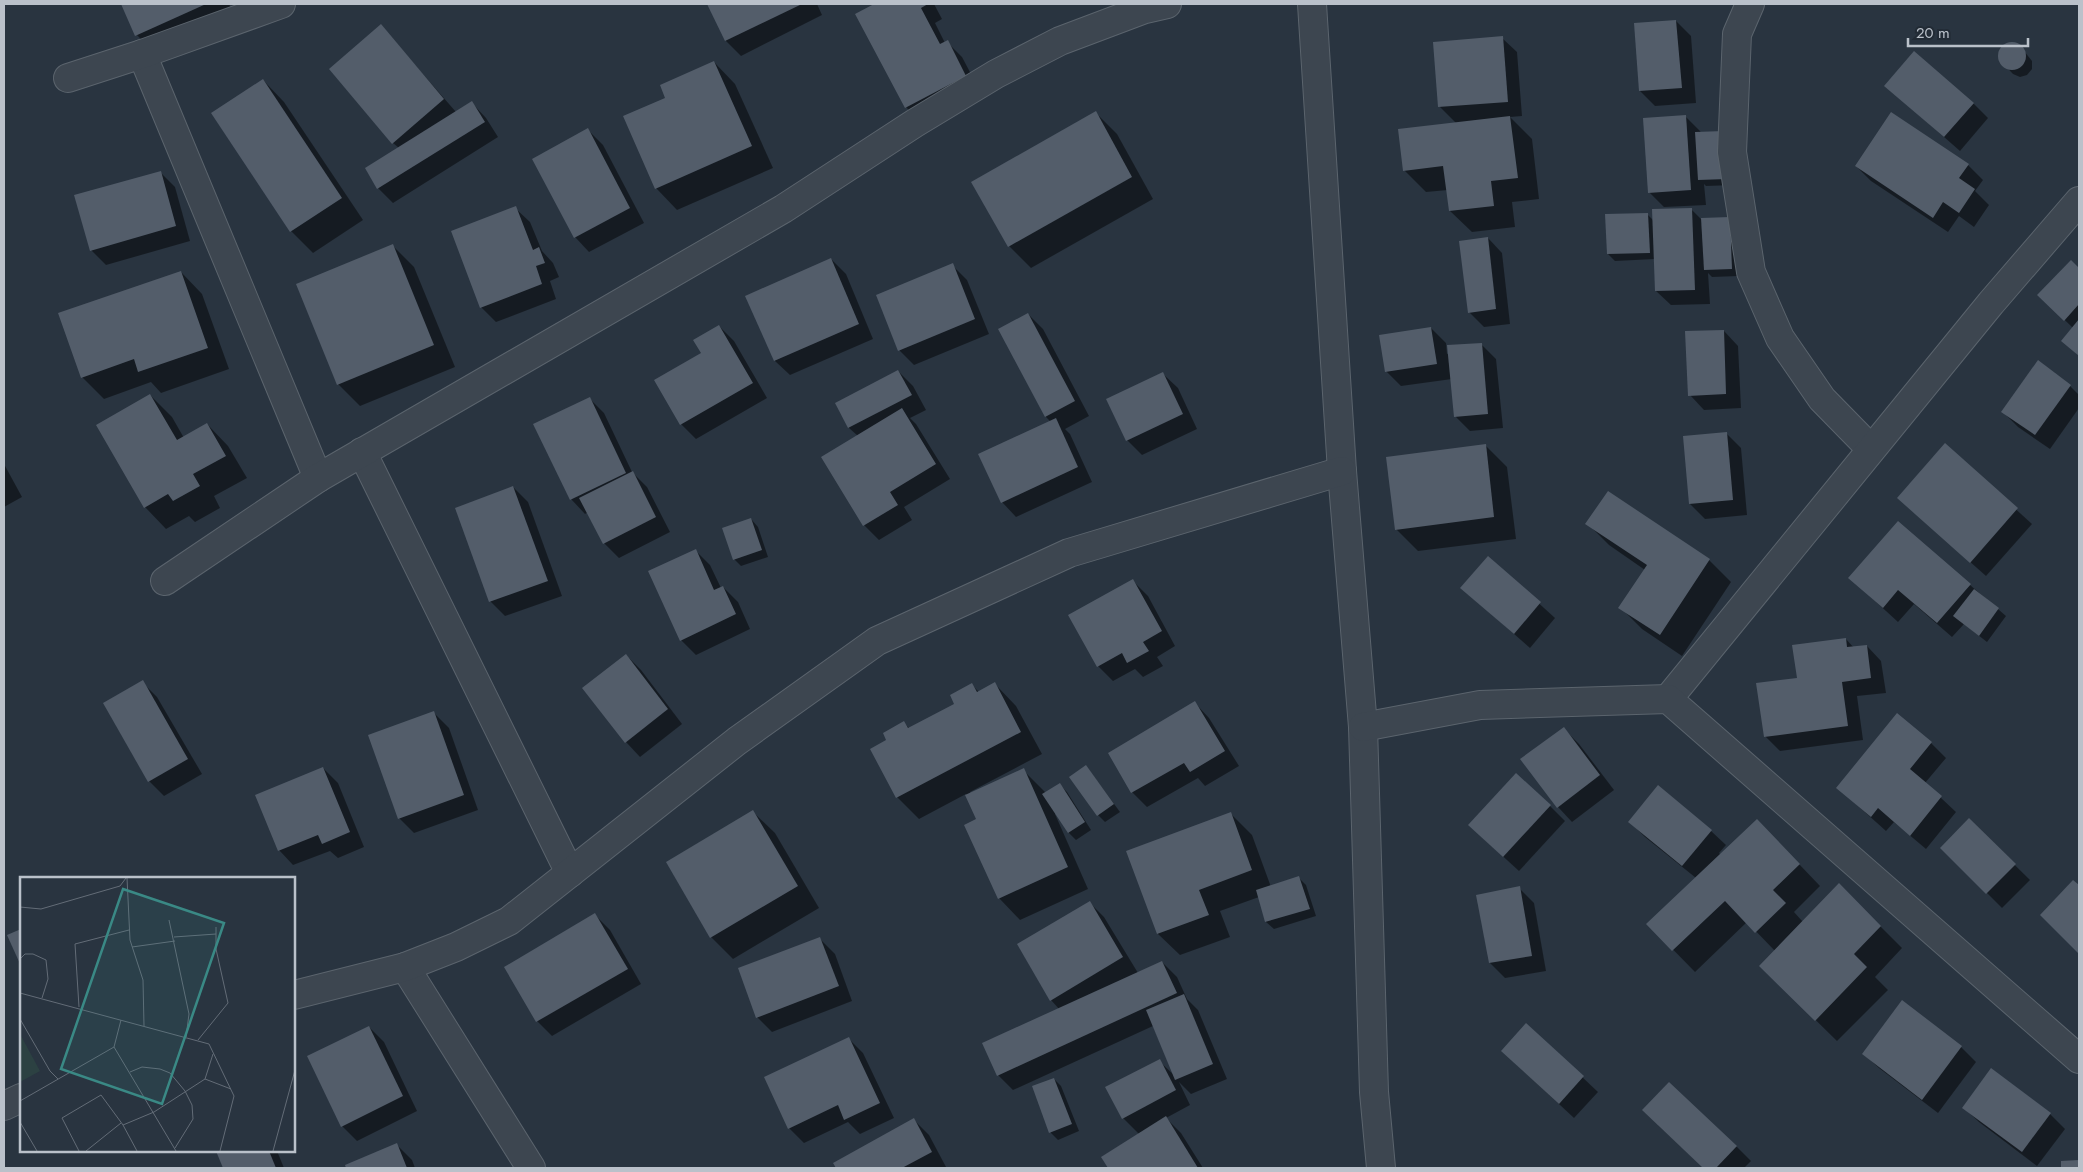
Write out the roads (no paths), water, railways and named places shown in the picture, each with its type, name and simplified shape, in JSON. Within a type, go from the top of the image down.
[{"type":"street","points":[[68,78],[142,54],[281,4]]},
{"type":"street","points":[[165,581],[318,478],[782,209],[915,123],[996,74],[1060,41],[1145,9],[1167,4]]},
{"type":"street","points":[[1312,4],[1342,472],[1362,726],[1374,1092],[1381,1168]]},
{"type":"street","points":[[1750,4],[1737,34],[1732,152],[1751,272],[1780,338],[1822,399],[1871,449]]},
{"type":"street","points":[[142,54],[318,478]]},
{"type":"street","points":[[1668,699],[1991,303],[2079,201]]},
{"type":"street","points":[[362,452],[570,872]]},
{"type":"street","points":[[295,995],[405,967],[456,947],[508,921],[737,741],[877,642],[1069,553],[1342,472]]},
{"type":"street","points":[[1362,726],[1480,705],[1668,699],[2079,1059]]},
{"type":"street","points":[[405,967],[531,1168]]},
{"type":"street","points":[[4,1106],[20,1098]]}]
